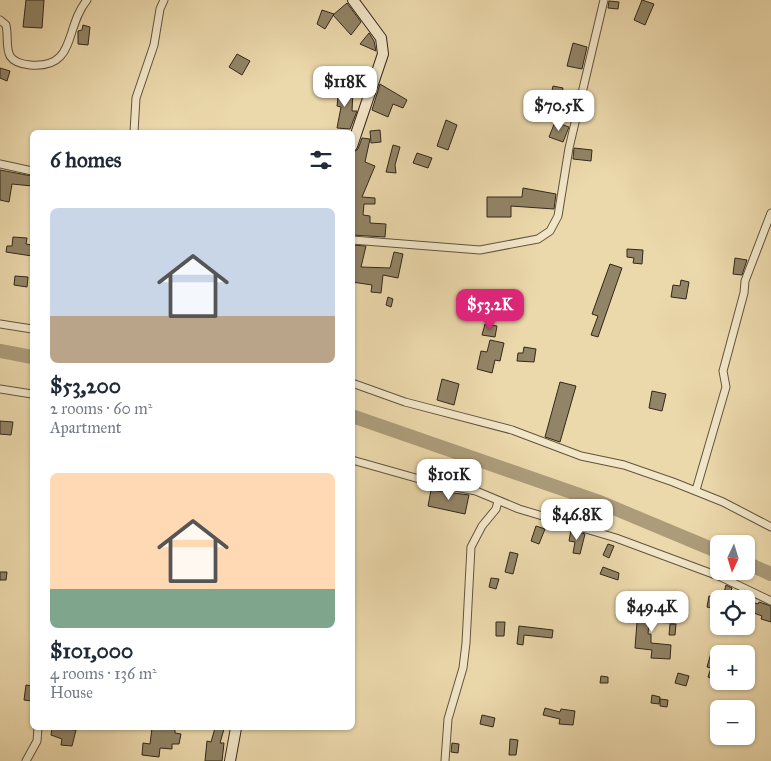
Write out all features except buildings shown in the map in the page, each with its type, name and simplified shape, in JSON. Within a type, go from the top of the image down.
[{"type":"main road","points":[[353,0],[382,38],[383,54],[355,137]]},
{"type":"main road","points":[[230,761],[236,730]]},
{"type":"street","points":[[0,20],[6,25],[8,53],[12,59],[26,65],[46,66],[61,57],[68,43],[78,10],[87,0]]},
{"type":"street","points":[[134,130],[136,98],[154,45],[160,9],[164,0]]},
{"type":"street","points":[[355,240],[480,250],[538,239],[550,230],[558,216],[569,148],[604,0]]},
{"type":"street","points":[[0,164],[30,171]]},
{"type":"street","points":[[696,490],[726,387],[723,371],[746,281],[771,213]]},
{"type":"street","points":[[0,324],[30,328]]},
{"type":"street","points":[[355,384],[406,402],[512,430],[581,456],[624,465],[696,490],[771,527]]},
{"type":"street","points":[[0,389],[30,394]]},
{"type":"street","points":[[355,461],[430,482],[476,491],[498,501],[616,538],[722,577],[771,601]]},
{"type":"street","points":[[445,761],[448,719],[463,668],[471,547],[482,526],[496,509],[498,501]]},
{"type":"street","points":[[26,761],[37,741],[38,730]]},
{"type":"waterway","points":[[0,351],[30,357]]},
{"type":"waterway","points":[[355,417],[597,501],[710,548]]},
{"type":"waterway","points":[[755,567],[771,574]]}]
